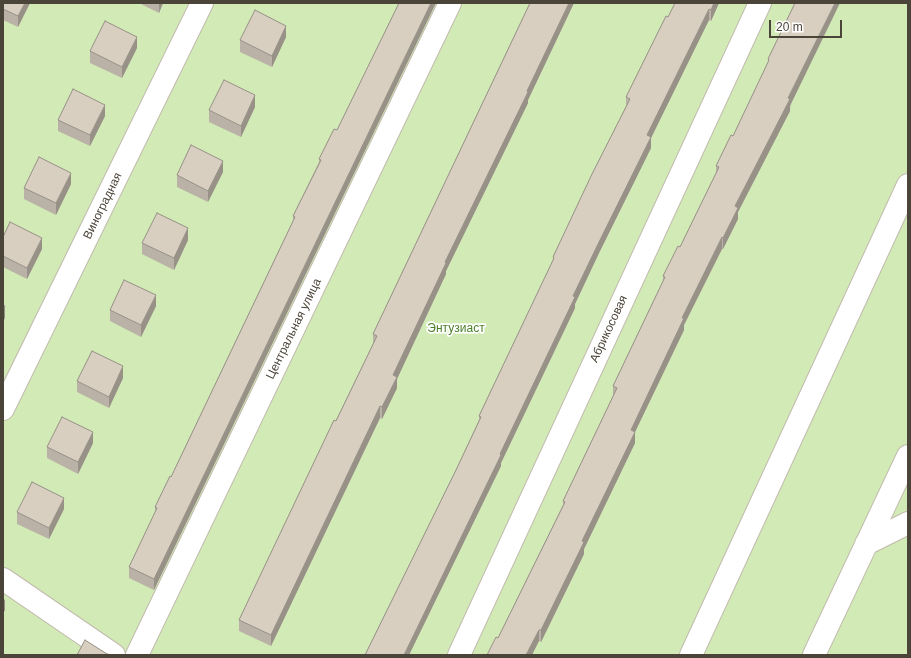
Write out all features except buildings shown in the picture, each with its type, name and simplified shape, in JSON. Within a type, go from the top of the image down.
[{"type":"street","name":"Виноградная","points":[[3,409],[202,3]]},
{"type":"street","name":"Центральная улица","points":[[137,655],[450,3]]},
{"type":"street","name":"Абрикосовая","points":[[459,655],[760,3]]},
{"type":"street","points":[[691,655],[908,185]]},
{"type":"street","points":[[814,655],[908,456]]},
{"type":"street","points":[[866,544],[908,523]]},
{"type":"street","points":[[3,579],[114,655]]},
{"type":"green space","name":"Энтузиаст","points":[[3,3],[908,3],[908,655],[3,655]]}]
